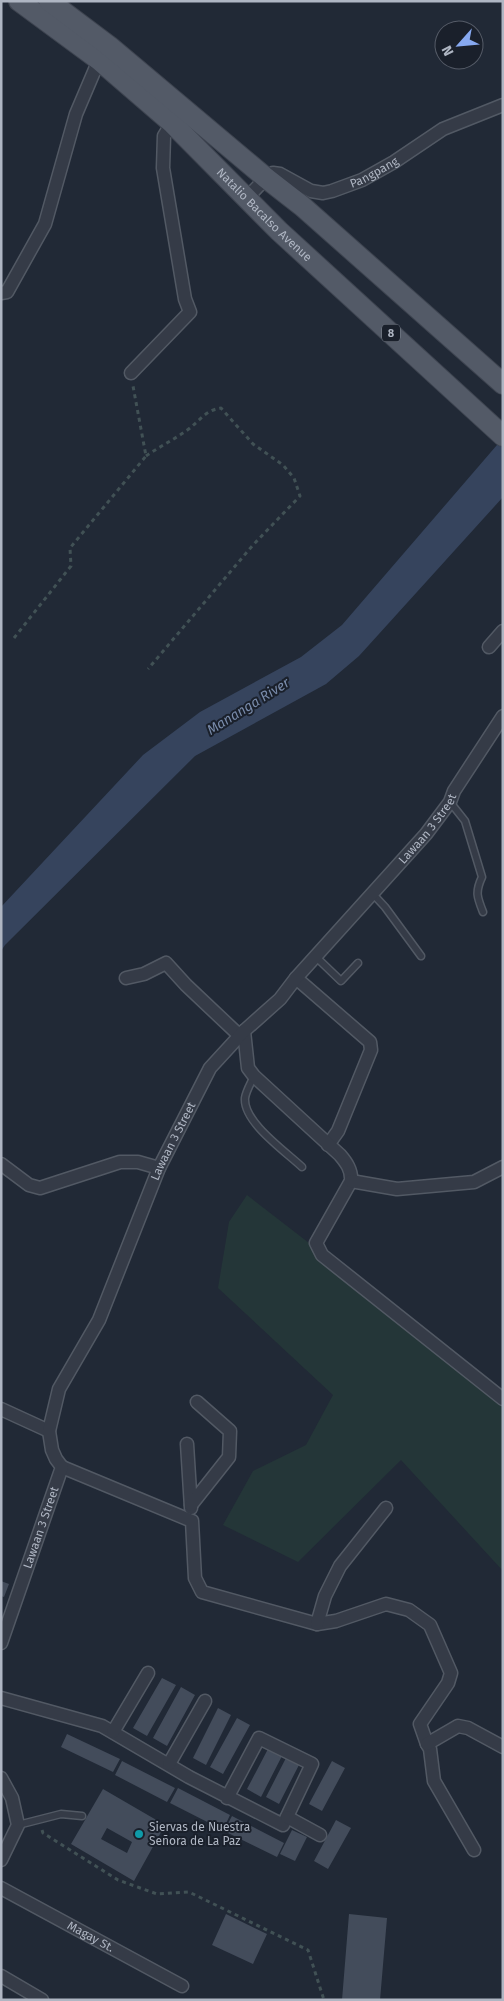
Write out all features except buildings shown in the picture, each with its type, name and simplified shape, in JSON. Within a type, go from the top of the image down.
[{"type":"main road","name":"Natalio Bacalso Avenue","points":[[20,1],[99,60],[172,123],[279,231],[503,436]]},
{"type":"main road","name":"Natalio Bacalso Avenue","points":[[49,1],[109,46],[302,206],[503,384]]},
{"type":"street","points":[[1,293],[6,292],[45,224],[76,114],[99,60]]},
{"type":"street","name":"Pangpang","points":[[266,178],[273,173],[277,173],[316,192],[332,191],[362,180],[394,162],[443,129],[503,105]]},
{"type":"street","points":[[131,373],[190,312],[185,299],[163,168],[164,136],[172,123]]},
{"type":"street","points":[[247,198],[266,178]]},
{"type":"street","points":[[489,647],[503,631]]},
{"type":"street","name":"Lawaan 3 Street","points":[[1,1643],[6,1614],[62,1467],[52,1450],[49,1431],[59,1389],[99,1320],[159,1168],[210,1068],[242,1033],[280,999],[296,978],[426,834],[450,802],[454,791],[503,716]]},
{"type":"street","points":[[126,978],[144,974],[166,963],[186,985],[242,1033],[248,1068],[254,1076],[347,1164],[352,1177],[316,1242],[322,1255],[503,1399]]},
{"type":"street","points":[[296,978],[370,1042],[371,1050],[342,1122],[328,1145]]},
{"type":"street","points":[[1,1164],[29,1185],[40,1188],[120,1162],[138,1162],[159,1168]]},
{"type":"street","points":[[351,1181],[398,1189],[474,1182],[503,1167]]},
{"type":"street","points":[[191,1505],[229,1457],[230,1431],[197,1402]]},
{"type":"street","points":[[1,1409],[49,1431]]},
{"type":"street","points":[[187,1444],[195,1578],[202,1592],[317,1624],[336,1621],[386,1604],[410,1610],[430,1625],[451,1672],[448,1683],[420,1724],[426,1744],[430,1749],[434,1781],[474,1850]]},
{"type":"street","points":[[62,1467],[192,1520]]},
{"type":"street","points":[[317,1624],[325,1596],[340,1566],[386,1508]]},
{"type":"street","points":[[113,1732],[148,1673]]},
{"type":"street","points":[[1,1698],[102,1726],[227,1798],[283,1825],[312,1764],[259,1738],[227,1798]]},
{"type":"street","points":[[169,1764],[205,1701]]},
{"type":"street","points":[[426,1744],[458,1726],[468,1728],[503,1747]]},
{"type":"street","points":[[1,1778],[12,1798],[18,1825],[1,1860]]},
{"type":"street","points":[[287,1817],[320,1835]]},
{"type":"street","name":"Magay St.","points":[[1,1888],[182,1986]]},
{"type":"street","points":[[1,1976],[42,2000]]},
{"type":"lane","points":[[450,802],[461,814],[469,831],[482,877],[477,888],[478,899],[484,912]]},
{"type":"lane","points":[[372,893],[421,956]]},
{"type":"lane","points":[[316,956],[341,981],[358,963]]},
{"type":"lane","points":[[254,1076],[245,1098],[248,1115],[259,1129],[302,1167]]},
{"type":"lane","points":[[18,1825],[61,1814],[82,1816]]},
{"type":"path","points":[[131,373],[146,456]]},
{"type":"path","points":[[14,638],[71,566],[70,548],[146,456],[188,430],[212,409],[222,408],[253,444],[283,465],[294,478],[300,496],[252,546],[148,669]]},
{"type":"path","points":[[38,1820],[43,1833],[118,1880],[157,1894],[190,1892],[308,1950],[324,2000]]},
{"type":"shaded area","points":[[247,1195],[503,1393],[503,1571],[401,1460],[298,1562],[223,1525],[253,1471],[306,1445],[333,1395],[218,1288],[229,1222]]},
{"type":"water","name":"Mananga River","points":[[503,438],[503,497],[359,656],[326,684],[195,756],[1,951],[1,907],[143,755],[200,712],[301,657],[342,625]]},
{"type":"place","name":"Siervas de Nuestra Señora de La Paz","points":[[139,1834]]}]
